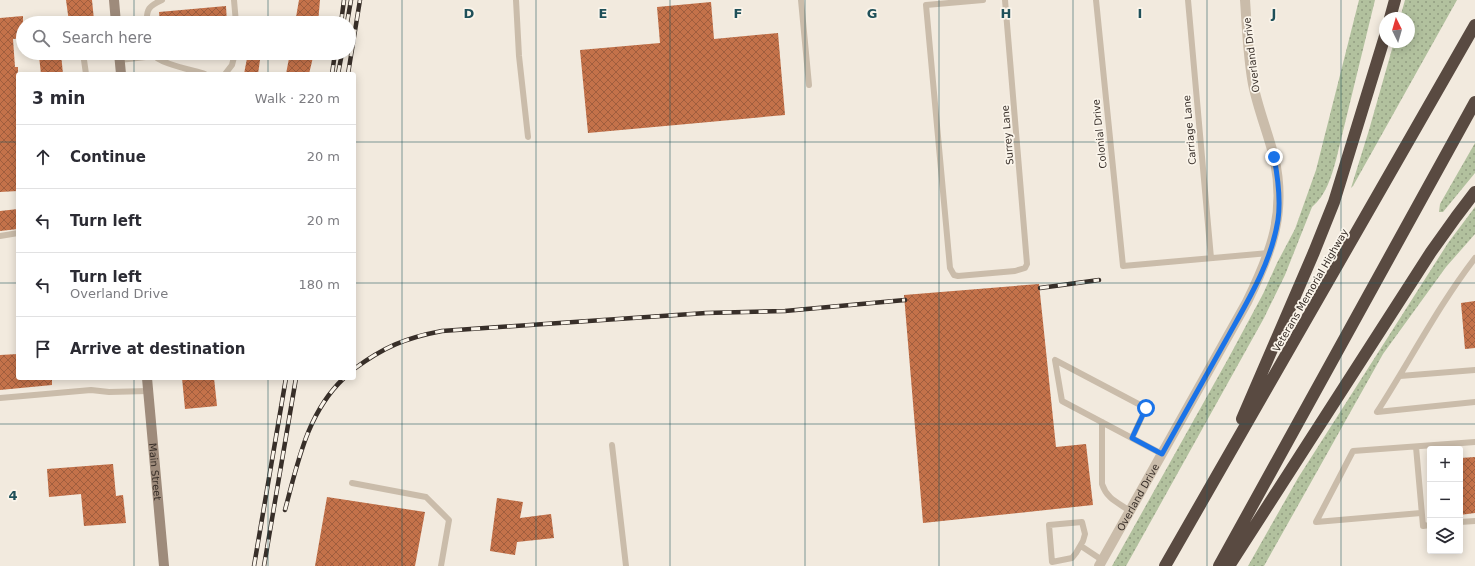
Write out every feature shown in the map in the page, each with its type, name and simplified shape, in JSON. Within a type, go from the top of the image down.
[{"type":"highway","points":[[1392,12],[1395,0]]},
{"type":"highway","name":"Veterans Memorial Highway","points":[[1165,566],[1475,25]]},
{"type":"highway","points":[[1228,457],[1246,408],[1314,252],[1334,202],[1381,48]]},
{"type":"highway","points":[[1220,566],[1475,102]]},
{"type":"highway","points":[[1229,566],[1431,252],[1475,192]]},
{"type":"street","points":[[114,0],[115,16]]},
{"type":"street","name":"Overland Drive","points":[[1101,563],[1247,302],[1270,253],[1278,220],[1279,189],[1274,157],[1253,85],[1245,0]]},
{"type":"street","points":[[119,60],[121,72]]},
{"type":"street","name":"Main Street","points":[[147,380],[164,566]]},
{"type":"lane","points":[[147,16],[152,4],[162,0]]},
{"type":"lane","points":[[234,0],[235,16]]},
{"type":"lane","points":[[516,0],[519,56],[528,137]]},
{"type":"lane","points":[[801,0],[809,85]]},
{"type":"lane","name":"Surrey Lane","points":[[983,0],[926,5],[950,268],[954,275],[963,276],[1016,271],[1026,268],[1028,260],[1005,0]]},
{"type":"lane","name":"Colonial Drive","points":[[1096,0],[1123,266],[1211,258]]},
{"type":"lane","name":"Carriage Lane","points":[[1188,0],[1211,258]]},
{"type":"lane","points":[[84,60],[86,72]]},
{"type":"lane","points":[[160,60],[198,72]]},
{"type":"lane","points":[[227,72],[232,65],[233,60]]},
{"type":"lane","points":[[0,236],[16,233]]},
{"type":"lane","points":[[1211,258],[1270,253]]},
{"type":"lane","points":[[1475,258],[1455,283],[1377,412],[1475,402]]},
{"type":"lane","points":[[1132,438],[1146,408],[1055,360],[1062,402],[1162,454]]},
{"type":"lane","points":[[1400,376],[1475,370]]},
{"type":"lane","points":[[0,398],[91,390],[109,392],[148,391]]},
{"type":"lane","points":[[1102,422],[1102,484],[1109,497],[1130,511]]},
{"type":"lane","points":[[1422,513],[1316,522],[1353,451],[1475,442]]},
{"type":"lane","points":[[612,445],[626,566]]},
{"type":"lane","points":[[1416,447],[1423,526],[1427,525]]},
{"type":"lane","points":[[352,484],[426,497],[449,520],[441,566]]},
{"type":"lane","points":[[1463,522],[1475,521]]},
{"type":"lane","points":[[1082,522],[1085,534],[1081,546],[1072,558],[1052,562],[1049,525],[1082,522]]},
{"type":"lane","points":[[1081,546],[1101,563]]},
{"type":"green space","points":[[1359,0],[1375,0],[1336,160],[1327,186],[1321,197],[1312,207],[1285,275],[1264,318],[1126,566],[1112,566],[1228,359],[1263,294],[1295,229],[1316,170]]},
{"type":"green space","points":[[1405,0],[1457,0],[1351,188],[1392,48],[1415,48],[1415,12],[1402,12]]},
{"type":"green space","points":[[1475,143],[1475,173],[1443,212],[1439,212],[1440,204]]},
{"type":"green space","points":[[1475,207],[1475,234],[1446,267],[1383,354],[1264,566],[1248,566],[1298,478],[1448,243]]},
{"type":"building","points":[[66,0],[92,0],[94,16],[68,16]]},
{"type":"building","points":[[299,0],[320,0],[319,16],[296,16]]},
{"type":"building","points":[[711,2],[714,39],[778,33],[785,115],[588,133],[580,50],[660,43],[657,7]]},
{"type":"building","points":[[226,6],[227,16],[159,16],[159,12]]},
{"type":"building","points":[[16,17],[16,39],[13,39],[15,67],[18,67],[18,72],[16,72],[16,191],[0,192],[0,18]]},
{"type":"building","points":[[39,60],[62,60],[63,72],[41,72]]},
{"type":"building","points":[[247,60],[260,60],[258,72],[244,72]]},
{"type":"building","points":[[289,60],[312,60],[309,72],[286,72]]},
{"type":"building","points":[[16,209],[16,229],[0,231],[0,211]]},
{"type":"building","points":[[1039,284],[1056,447],[1086,444],[1093,505],[923,523],[904,295]]},
{"type":"building","points":[[1475,301],[1475,348],[1465,349],[1461,303]]},
{"type":"building","points":[[16,354],[16,380],[52,380],[52,385],[0,390],[0,355]]},
{"type":"building","points":[[182,380],[214,380],[217,406],[185,409]]},
{"type":"building","points":[[1475,457],[1475,513],[1463,515],[1463,482],[1463,458]]},
{"type":"building","points":[[113,464],[116,496],[123,495],[126,523],[84,526],[81,494],[49,497],[47,469]]},
{"type":"building","points":[[327,497],[425,512],[415,566],[315,566]]},
{"type":"building","points":[[497,498],[523,502],[520,518],[551,514],[554,538],[517,542],[515,555],[490,551]]},
{"type":"railway","points":[[342,16],[344,0]]},
{"type":"railway","points":[[348,16],[351,0]]},
{"type":"railway","points":[[356,25],[360,0]]},
{"type":"railway","points":[[332,72],[334,60]]},
{"type":"railway","points":[[338,72],[341,60]]},
{"type":"railway","points":[[348,72],[350,60]]},
{"type":"railway","points":[[1040,288],[1099,280]]},
{"type":"railway","points":[[356,368],[395,344],[442,331],[706,313],[785,311],[905,300]]},
{"type":"railway","points":[[254,566],[286,380]]},
{"type":"railway","points":[[264,566],[296,380]]},
{"type":"railway","points":[[285,510],[300,456],[312,422],[331,392],[342,380]]},
{"type":"route","points":[[1146,408],[1132,438],[1162,454],[1247,302],[1270,253],[1278,220],[1279,204],[1279,189],[1274,157]]}]
